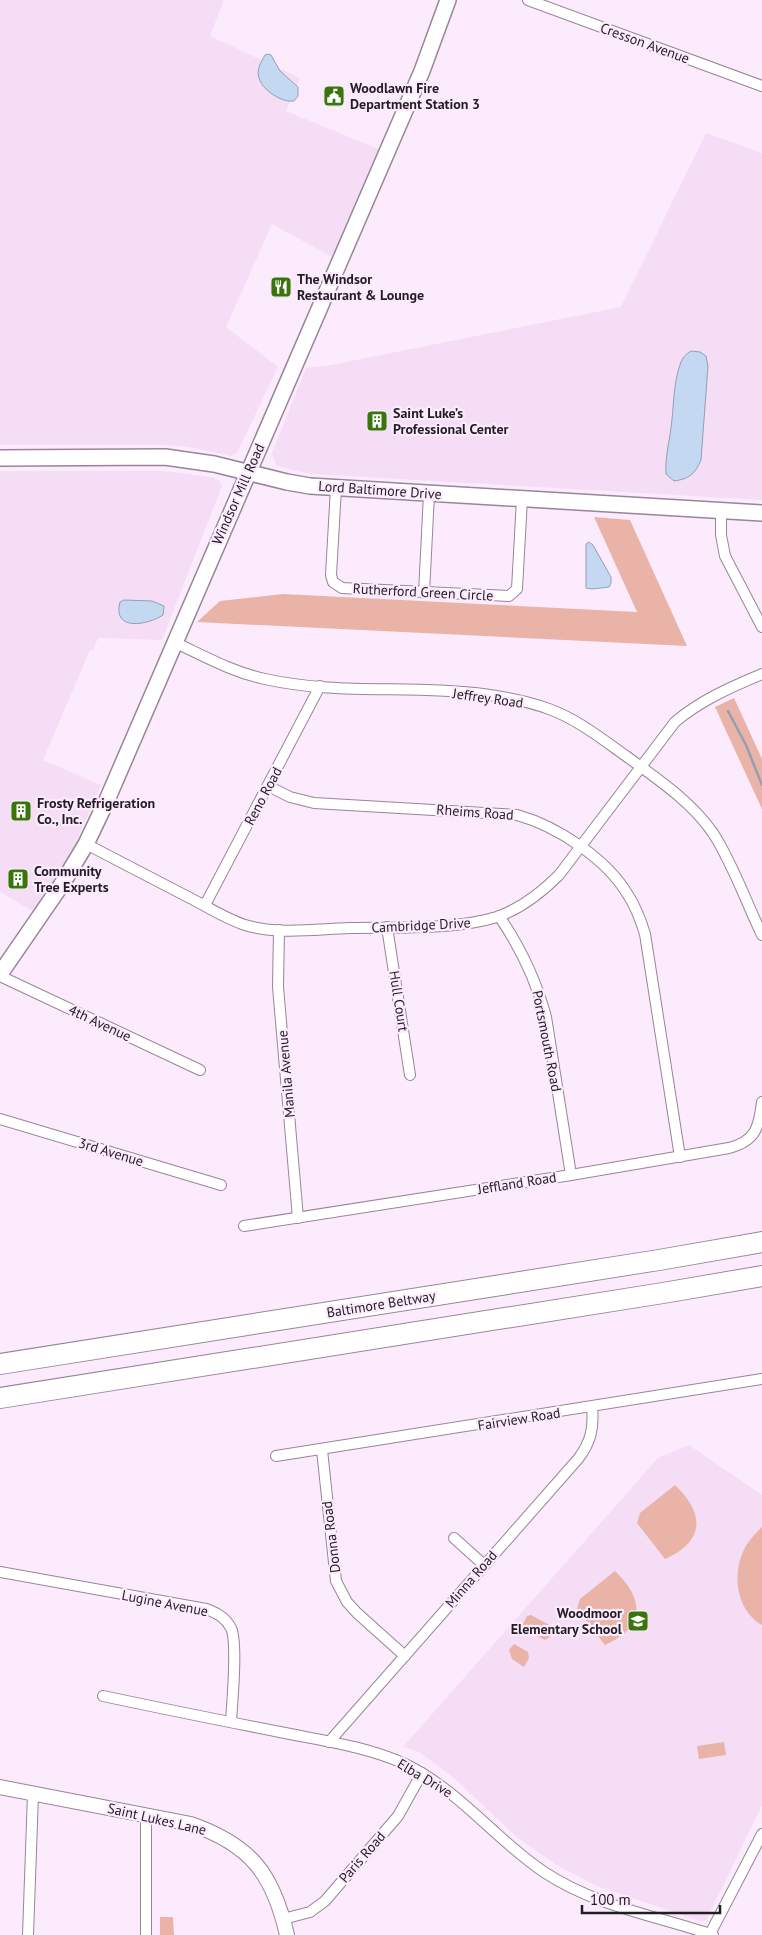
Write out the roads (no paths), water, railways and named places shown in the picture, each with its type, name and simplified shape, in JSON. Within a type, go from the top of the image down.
[{"type":"highway","name":"Baltimore Beltway","points":[[0,1364],[762,1242]]},
{"type":"highway","points":[[0,1398],[653,1295],[762,1276]]},
{"type":"main road","name":"Windsor Mill Road","points":[[0,975],[62,884],[86,844],[107,800],[422,71],[448,0]]},
{"type":"main road","name":"Lord Baltimore Drive","points":[[0,458],[165,457],[196,461],[287,482],[336,488],[762,513]]},
{"type":"street","name":"Cresson Avenue","points":[[528,0],[762,86]]},
{"type":"street","name":"Rutherford Green Circle","points":[[336,488],[331,576],[333,582],[342,588],[424,593],[503,596],[509,596],[514,593],[517,589],[522,499]]},
{"type":"street","points":[[424,593],[429,494]]},
{"type":"street","points":[[721,512],[721,535],[725,556],[762,627]]},
{"type":"street","name":"Jeffrey Road","points":[[174,642],[240,673],[286,683],[481,694],[527,702],[550,710],[572,721],[641,767],[690,806],[713,833],[762,935]]},
{"type":"street","name":"Cambridge Drive","points":[[86,844],[244,924],[279,930],[387,927],[461,924],[499,916],[532,898],[559,875],[664,734],[688,712],[719,692],[762,674]]},
{"type":"street","name":"Reno Road","points":[[205,905],[320,686]]},
{"type":"street","name":"Rheims Road","points":[[268,786],[290,797],[314,803],[516,815],[548,826],[580,847],[615,877],[628,894],[643,928],[649,955],[680,1157]]},
{"type":"street","name":"Portsmouth Road","points":[[499,916],[524,956],[540,995],[546,1018],[571,1175]]},
{"type":"street","name":"Hull Court","points":[[387,927],[410,1075]]},
{"type":"street","name":"Manila Avenue","points":[[279,930],[278,987],[298,1218]]},
{"type":"street","name":"4th Avenue","points":[[0,975],[200,1070]]},
{"type":"street","name":"Jeffland Road","points":[[244,1226],[571,1175],[729,1148],[745,1142],[757,1128],[762,1102]]},
{"type":"street","name":"3rd Avenue","points":[[0,1119],[221,1185]]},
{"type":"street","name":"Fairview Road","points":[[276,1456],[762,1379]]},
{"type":"street","name":"Minna Road","points":[[329,1742],[586,1448],[592,1430],[592,1407]]},
{"type":"street","name":"Donna Road","points":[[322,1450],[336,1580],[348,1602],[357,1613],[405,1656]]},
{"type":"street","points":[[454,1538],[484,1565]]},
{"type":"street","name":"Lugine Avenue","points":[[0,1572],[206,1609],[217,1613],[225,1619],[233,1634],[231,1722]]},
{"type":"street","name":"Elba Drive","points":[[104,1696],[329,1742],[387,1756],[422,1773],[457,1797],[508,1846],[552,1877],[593,1898],[712,1934]]},
{"type":"street","name":"Paris Road","points":[[283,1919],[310,1912],[325,1901],[398,1816],[422,1773]]},
{"type":"street","name":"Saint Lukes Lane","points":[[0,1787],[191,1824],[212,1831],[231,1841],[262,1870],[272,1886],[287,1935]]},
{"type":"street","points":[[28,1935],[33,1794]]},
{"type":"street","points":[[146,1815],[146,1935]]},
{"type":"street","points":[[712,1934],[762,1834]]},
{"type":"water","points":[[269,54],[280,71],[298,87],[298,96],[294,101],[278,98],[261,83],[258,75],[259,69],[265,55]]},
{"type":"water","points":[[691,351],[700,352],[706,356],[708,366],[701,460],[691,475],[674,481],[666,474],[666,468],[675,386],[682,360]]},
{"type":"water","points":[[589,542],[593,545],[611,577],[609,587],[586,588],[586,544]]},
{"type":"water","points":[[124,600],[152,601],[164,606],[163,615],[157,619],[141,623],[133,624],[126,622],[121,618],[119,612],[120,602]]},
{"type":"waterway","points":[[728,711],[746,745],[762,785]]},
{"type":"place","name":"Woodlawn Fire Department Station 3","points":[[334,96]]},
{"type":"place","name":"The Windsor Restaurant & Lounge","points":[[281,287]]},
{"type":"place","name":"Saint Luke’s Professional Center","points":[[377,421]]},
{"type":"place","name":"Frosty Refrigeration Co., Inc.","points":[[21,811]]},
{"type":"place","name":"Community Tree Experts","points":[[18,879]]},
{"type":"place","name":"Woodmoor Elementary School","points":[[638,1621]]}]
